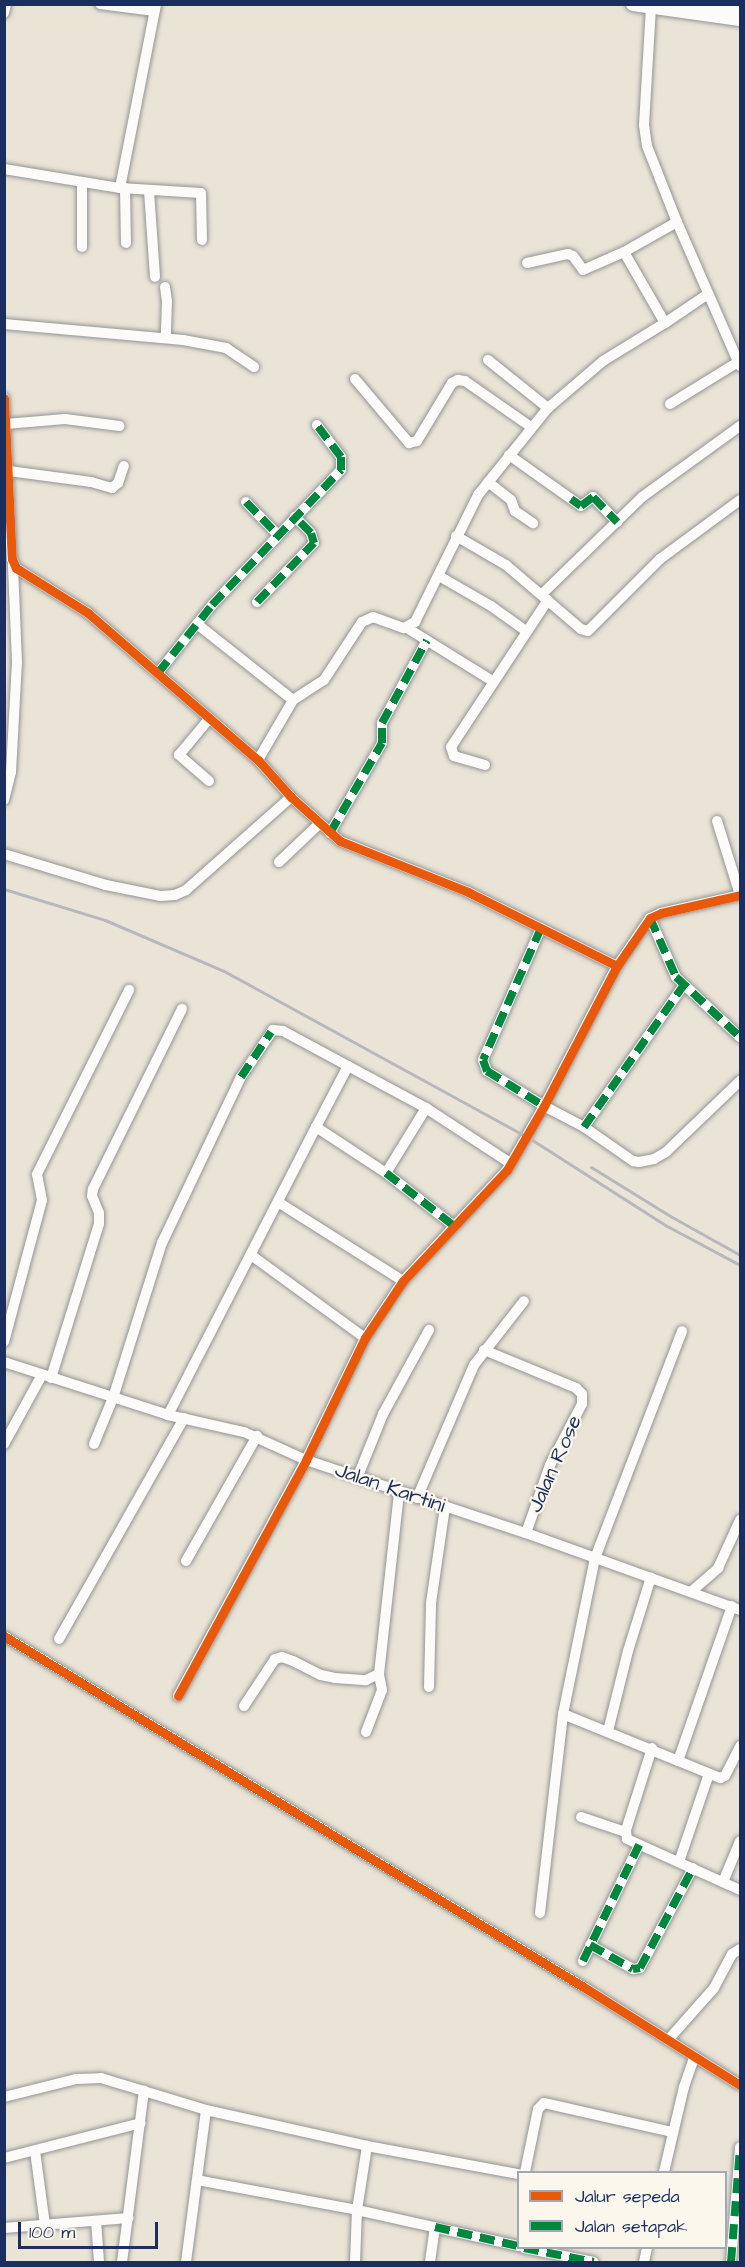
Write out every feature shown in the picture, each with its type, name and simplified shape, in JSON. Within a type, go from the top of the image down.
[{"type":"main road","points":[[633,4],[741,19]]},
{"type":"main road","points":[[702,4],[741,9]]},
{"type":"street","points":[[4,13],[6,4]]},
{"type":"street","points":[[100,4],[156,8],[123,188],[126,243]]},
{"type":"street","points":[[651,8],[645,137],[650,158],[740,364],[670,404]]},
{"type":"street","points":[[4,169],[123,188],[201,193],[202,240]]},
{"type":"street","points":[[82,182],[82,247]]},
{"type":"street","points":[[148,191],[155,277]]},
{"type":"street","points":[[527,263],[568,254],[573,256],[583,270],[624,252],[677,222]]},
{"type":"street","points":[[624,252],[666,323]]},
{"type":"street","points":[[165,287],[166,338]]},
{"type":"street","points":[[407,628],[414,622],[439,576],[474,502],[548,408],[603,361],[666,323],[708,294]]},
{"type":"street","points":[[4,324],[166,338],[226,348],[254,367]]},
{"type":"street","points":[[488,360],[548,408]]},
{"type":"street","points":[[355,379],[409,443],[417,441],[453,383],[459,380],[465,381],[531,427]]},
{"type":"street","points":[[4,398],[13,565],[10,594],[17,662],[11,772],[4,800]]},
{"type":"street","points":[[6,424],[64,419],[120,426]]},
{"type":"street","points":[[158,673],[197,624],[342,467],[341,457],[317,425]]},
{"type":"street","points":[[484,765],[454,756],[451,749],[545,597],[651,490],[741,426]]},
{"type":"street","points":[[510,455],[581,506],[593,497],[617,522]]},
{"type":"street","points":[[9,471],[91,482],[112,488],[118,483],[124,466]]},
{"type":"street","points":[[488,482],[511,500],[516,511],[533,523]]},
{"type":"street","points":[[456,536],[506,565],[581,629],[588,631],[660,559],[741,500]]},
{"type":"street","points":[[246,502],[278,535]]},
{"type":"street","points":[[257,602],[314,543],[311,533],[295,517]]},
{"type":"street","points":[[13,565],[88,613],[258,760],[291,797],[330,833],[351,846],[460,889],[617,966]]},
{"type":"street","points":[[439,576],[491,606],[526,631]]},
{"type":"street","points":[[258,760],[293,700],[324,680],[366,619],[379,618],[407,628],[494,682]]},
{"type":"street","points":[[197,624],[293,700]]},
{"type":"street","points":[[330,833],[382,743],[382,723],[427,640]]},
{"type":"street","points":[[209,719],[179,755],[209,781]]},
{"type":"street","points":[[4,854],[106,885],[160,896],[175,895],[186,890],[291,797]]},
{"type":"street","points":[[178,1696],[306,1460],[365,1338],[403,1281],[500,1178],[543,1106],[617,966],[650,918],[661,913],[740,895],[717,821]]},
{"type":"street","points":[[279,862],[319,824]]},
{"type":"street","points":[[650,918],[670,968],[683,986],[741,1037]]},
{"type":"street","points":[[541,928],[483,1060],[487,1071],[543,1106],[584,1128],[633,1161],[654,1159],[666,1152],[741,1081]]},
{"type":"street","points":[[584,1128],[683,986]]},
{"type":"street","points":[[4,1342],[42,1200],[38,1174],[129,990]]},
{"type":"street","points":[[4,1444],[46,1376],[99,1224],[99,1213],[92,1196],[93,1189],[182,1009]]},
{"type":"street","points":[[94,1444],[113,1398],[156,1257],[241,1077],[271,1032],[276,1029],[284,1031],[426,1108],[510,1163]]},
{"type":"street","points":[[168,1415],[348,1066]]},
{"type":"street","points":[[386,1173],[426,1108]]},
{"type":"street","points":[[316,1127],[386,1173],[454,1226]]},
{"type":"street","points":[[278,1202],[403,1281]]},
{"type":"street","points":[[251,1255],[365,1338]]},
{"type":"street","points":[[417,1498],[441,1437],[474,1365],[524,1301]]},
{"type":"street","points":[[358,1476],[383,1414],[429,1330]]},
{"type":"street","points":[[540,1913],[563,1714],[596,1558],[682,1331]]},
{"type":"street","name":"Jalan Rose","points":[[484,1350],[576,1388],[582,1394],[582,1404],[550,1466],[526,1533]]},
{"type":"street","name":"Jalan Kartini","points":[[4,1362],[168,1415],[257,1436],[306,1460],[526,1533],[736,1608]]},
{"type":"street","points":[[59,1640],[183,1418]]},
{"type":"street","points":[[186,1561],[257,1436]]},
{"type":"street","points":[[366,1732],[382,1690],[379,1674],[399,1492]]},
{"type":"street","points":[[429,1687],[431,1603],[445,1507]]},
{"type":"street","points":[[692,1591],[718,1568],[741,1520]]},
{"type":"street","points":[[608,1731],[628,1651],[651,1577]]},
{"type":"street","points":[[678,1761],[736,1608]]},
{"type":"street","points":[[4,1636],[668,2040],[693,2058],[741,2085]]},
{"type":"street","points":[[244,1706],[275,1659],[282,1657],[321,1675],[335,1678],[366,1680],[379,1674]]},
{"type":"street","points":[[563,1714],[652,1748],[720,1778],[725,1776],[741,1746]]},
{"type":"street","points":[[652,1748],[625,1832],[629,1842],[741,1890]]},
{"type":"street","points":[[679,1862],[709,1774]]},
{"type":"street","points":[[581,1817],[625,1832]]},
{"type":"street","points":[[723,1882],[741,1841]]},
{"type":"street","points":[[583,1960],[639,1845]]},
{"type":"street","points":[[590,1945],[633,1970],[640,1968],[693,1868]]},
{"type":"street","points":[[668,2040],[714,1988],[739,1947]]},
{"type":"street","points":[[664,2171],[693,2058]]},
{"type":"street","points":[[4,2097],[88,2077],[144,2090],[206,2110],[367,2146],[517,2174]]},
{"type":"street","points":[[122,2262],[144,2090]]},
{"type":"street","points":[[525,2171],[538,2109],[544,2103],[674,2132]]},
{"type":"street","points":[[186,2262],[206,2110]]},
{"type":"street","points":[[4,2158],[141,2123]]},
{"type":"street","points":[[356,2262],[357,2210],[367,2146]]},
{"type":"street","points":[[731,2262],[741,2147]]},
{"type":"street","points":[[35,2151],[45,2225]]},
{"type":"street","points":[[197,2180],[357,2210],[517,2246]]},
{"type":"street","points":[[4,2228],[129,2218]]},
{"type":"street","points":[[96,2221],[99,2262]]},
{"type":"street","points":[[430,2262],[435,2228]]},
{"type":"street","points":[[530,2249],[564,2260],[594,2262]]},
{"type":"railway","points":[[4,889],[105,920],[224,971],[526,1136],[667,1226],[740,1265]]},
{"type":"railway","points":[[591,1167],[672,1217],[740,1255]]},
{"type":"marked path","points":[[158,673],[212,605],[341,470],[341,457],[317,425]]},
{"type":"marked path","points":[[571,499],[581,506],[593,497],[617,522]]},
{"type":"marked path","points":[[246,502],[278,535]]},
{"type":"marked path","points":[[257,602],[314,543],[311,533],[295,517]]},
{"type":"marked path","points":[[330,833],[382,743],[382,723],[427,640]]},
{"type":"marked path","points":[[650,918],[676,977],[740,1037]]},
{"type":"marked path","points":[[541,928],[483,1060],[487,1071],[544,1106]]},
{"type":"marked path","points":[[584,1127],[683,986]]},
{"type":"marked path","points":[[241,1077],[271,1032]]},
{"type":"marked path","points":[[386,1173],[454,1226]]},
{"type":"marked path","points":[[583,1961],[639,1845]]},
{"type":"marked path","points":[[590,1945],[633,1969],[640,1968],[693,1868]]},
{"type":"marked path","points":[[731,2262],[740,2147]]},
{"type":"marked path","points":[[435,2227],[517,2246]]},
{"type":"marked path","points":[[529,2249],[594,2262]]},
{"type":"cycle path","points":[[4,398],[12,559],[16,568],[88,613],[258,760],[291,797],[340,841],[468,892],[617,966]]},
{"type":"cycle path","points":[[178,1696],[306,1460],[365,1338],[403,1281],[507,1170],[544,1106],[617,966],[650,918],[661,913],[740,895]]},
{"type":"cycle path","points":[[4,1636],[582,1986],[740,2085]]}]
